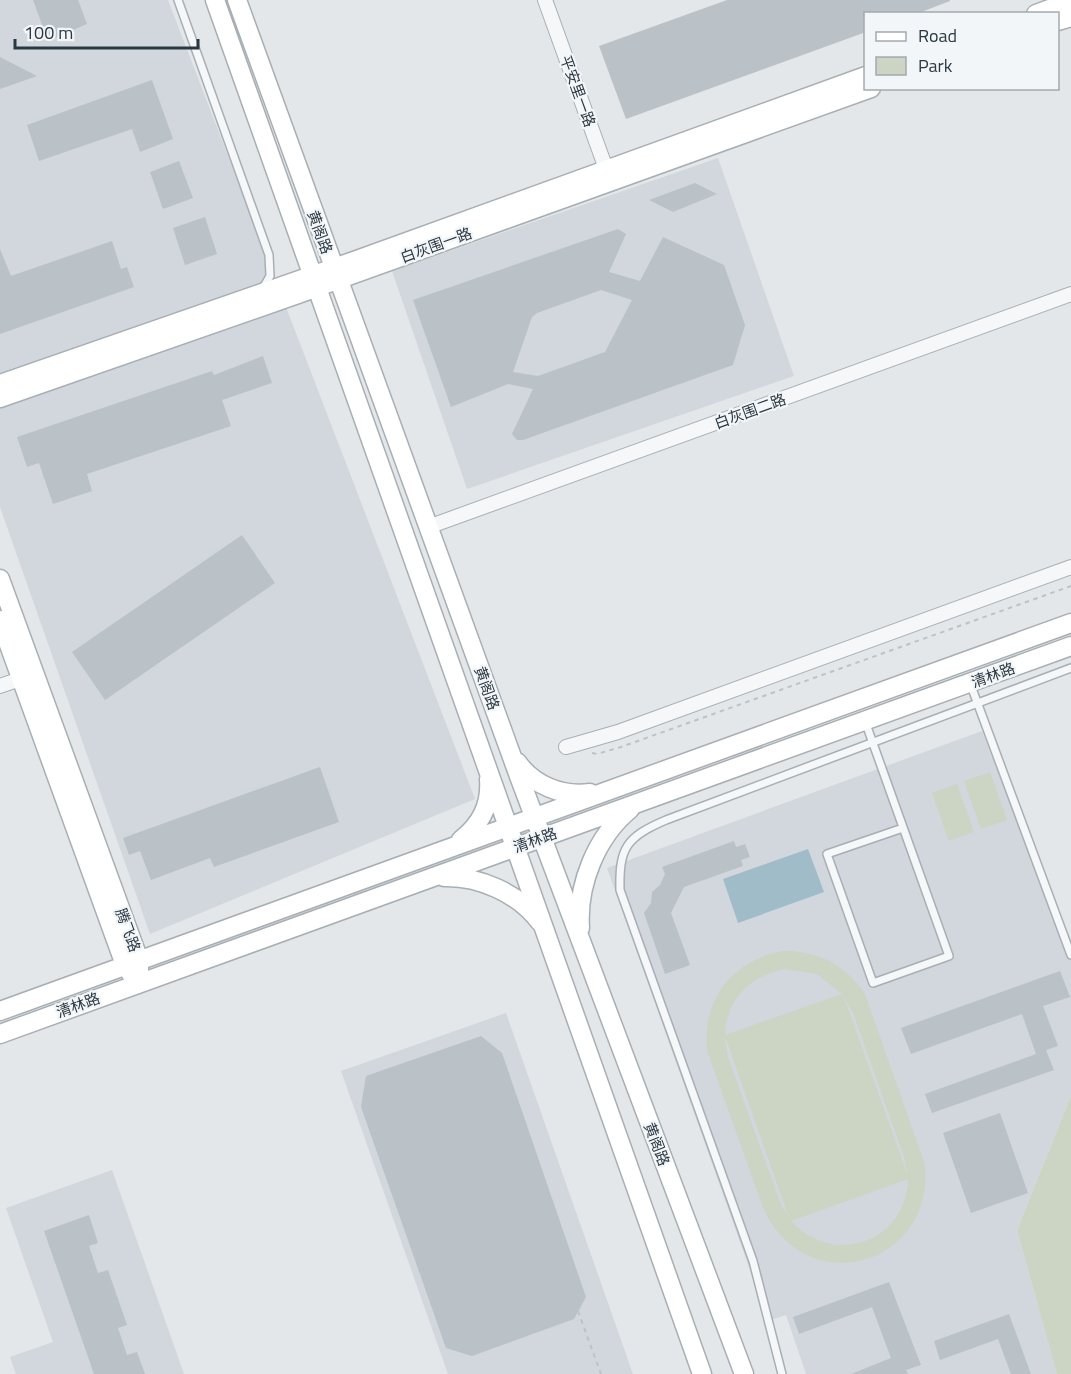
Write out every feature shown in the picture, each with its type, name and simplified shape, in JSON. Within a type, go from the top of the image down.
[{"type":"main road","name":"黄阁路","points":[[215,0],[487,762],[702,1374]]},
{"type":"main road","name":"黄阁路","points":[[237,0],[511,753],[744,1374]]},
{"type":"main road","points":[[1055,12],[1071,1]]},
{"type":"main road","name":"白灰围一路","points":[[609,176],[864,76]]},
{"type":"main road","name":"白灰围一路","points":[[0,398],[314,281],[609,176],[865,90]]},
{"type":"main road","name":"白灰围一路","points":[[0,384],[257,295],[314,281]]},
{"type":"main road","name":"腾飞路","points":[[0,579],[28,676],[139,983]]},
{"type":"main road","name":"腾飞路","points":[[0,620],[28,676]]},
{"type":"main road","name":"清林路","points":[[0,1011],[1071,623]]},
{"type":"main road","name":"清林路","points":[[0,1034],[1071,646]]},
{"type":"main road","points":[[728,747],[735,768]]},
{"type":"main road","points":[[511,753],[520,767],[548,788],[585,794],[605,792]]},
{"type":"main road","points":[[444,850],[475,828],[484,814],[489,798],[487,762]]},
{"type":"main road","points":[[581,940],[581,897],[591,863],[608,832],[621,816],[636,804]]},
{"type":"main road","points":[[430,878],[462,877],[494,887],[525,907],[547,934]]},
{"type":"street","name":"平安里一路","points":[[544,0],[609,176]]},
{"type":"street","name":"白灰围二路","points":[[428,527],[1071,294]]},
{"type":"street","points":[[566,747],[629,728],[1071,567]]},
{"type":"street","points":[[0,686],[28,676]]},
{"type":"lane","points":[[178,0],[269,255],[270,276],[257,295]]},
{"type":"lane","points":[[782,1374],[753,1261],[620,890],[619,862],[628,843],[648,827],[1071,668]]},
{"type":"lane","points":[[970,683],[1071,955]]},
{"type":"lane","points":[[865,721],[949,956],[873,983],[827,854],[903,828]]},
{"type":"path","points":[[566,747],[597,754],[621,747],[1071,586]]},
{"type":"path","points":[[578,1311],[601,1374]]},
{"type":"shaded area","points":[[0,0],[168,0],[475,799],[150,934],[0,507]]},
{"type":"shaded area","points":[[718,158],[794,376],[467,489],[392,271]]},
{"type":"shaded area","points":[[982,731],[1071,957],[1071,1096],[1017,1230],[1057,1374],[806,1374],[786,1315],[768,1321],[607,868]]},
{"type":"shaded area","points":[[506,1013],[633,1374],[448,1374],[341,1071]]},
{"type":"shaded area","points":[[112,1170],[184,1374],[16,1374],[10,1357],[53,1342],[6,1208]]},
{"type":"green space","points":[[990,772],[1007,820],[981,829],[964,781]]},
{"type":"green space","points":[[957,784],[974,832],[949,841],[932,793]]},
{"type":"green space","points":[[783,951],[796,952],[830,961],[849,975],[865,994],[925,1165],[922,1200],[910,1228],[889,1248],[864,1260],[836,1263],[808,1255],[783,1237],[763,1208],[707,1050],[710,1014],[724,985],[749,963]],"holes":[[[784,969],[817,974],[842,994],[725,1035],[726,1022],[735,1001],[751,984],[772,972]],[[844,997],[853,1013],[904,1157],[908,1176]],[[725,1039],[789,1218],[780,1202],[728,1057]],[[908,1179],[904,1201],[895,1219],[881,1233],[864,1241],[846,1245],[827,1243],[808,1235],[791,1221]]]},
{"type":"green space","points":[[1071,1096],[1071,1374],[1057,1374],[1017,1230]]},
{"type":"water","points":[[808,849],[824,892],[738,923],[723,879]]},
{"type":"building","points":[[33,0],[78,0],[87,24],[48,41]]},
{"type":"building","points":[[727,0],[950,0],[921,12],[864,12],[864,33],[626,119],[599,46]]},
{"type":"building","points":[[0,57],[37,76],[0,89]]},
{"type":"building","points":[[152,80],[173,139],[140,152],[132,129],[39,161],[27,125]]},
{"type":"building","points":[[179,161],[193,198],[163,209],[150,172]]},
{"type":"building","points":[[695,183],[717,194],[673,212],[649,200]]},
{"type":"building","points":[[205,217],[217,254],[185,265],[173,228]]},
{"type":"building","points":[[618,229],[626,234],[609,272],[640,281],[663,237],[724,265],[745,325],[733,365],[523,440],[517,440],[512,434],[533,389],[508,384],[451,407],[413,300]],"holes":[[[601,290],[632,300],[605,352],[538,376],[513,372],[532,317],[537,313]]]},
{"type":"building","points":[[112,241],[121,269],[127,267],[134,287],[0,334],[0,249],[11,276]]},
{"type":"building","points":[[263,356],[272,383],[222,400],[231,426],[87,474],[92,491],[53,504],[39,463],[27,467],[17,437],[212,371],[214,375]]},
{"type":"building","points":[[242,535],[275,583],[105,700],[72,652]]},
{"type":"building","points":[[320,767],[339,822],[214,867],[210,858],[151,880],[140,851],[129,855],[123,838]]},
{"type":"building","points":[[734,841],[736,847],[745,844],[750,857],[741,860],[743,866],[684,887],[671,913],[690,965],[665,974],[644,913],[651,903],[652,892],[660,885],[665,874],[662,867]]},
{"type":"building","points":[[1060,971],[1070,997],[1043,1006],[1058,1046],[1046,1050],[1054,1070],[932,1113],[925,1094],[1036,1054],[1022,1014],[911,1054],[901,1028]]},
{"type":"building","points":[[481,1036],[502,1053],[586,1297],[574,1319],[472,1356],[446,1348],[361,1107],[366,1076]]},
{"type":"building","points":[[1000,1113],[1028,1193],[971,1213],[943,1133]]},
{"type":"building","points":[[89,1215],[98,1243],[89,1246],[98,1273],[108,1270],[127,1325],[118,1328],[127,1355],[137,1352],[145,1374],[94,1374],[44,1231]]},
{"type":"building","points":[[889,1282],[921,1365],[906,1370],[908,1374],[851,1374],[891,1358],[872,1307],[799,1334],[793,1317]]},
{"type":"building","points":[[1009,1314],[1031,1374],[1011,1374],[998,1339],[940,1360],[934,1341]]}]
